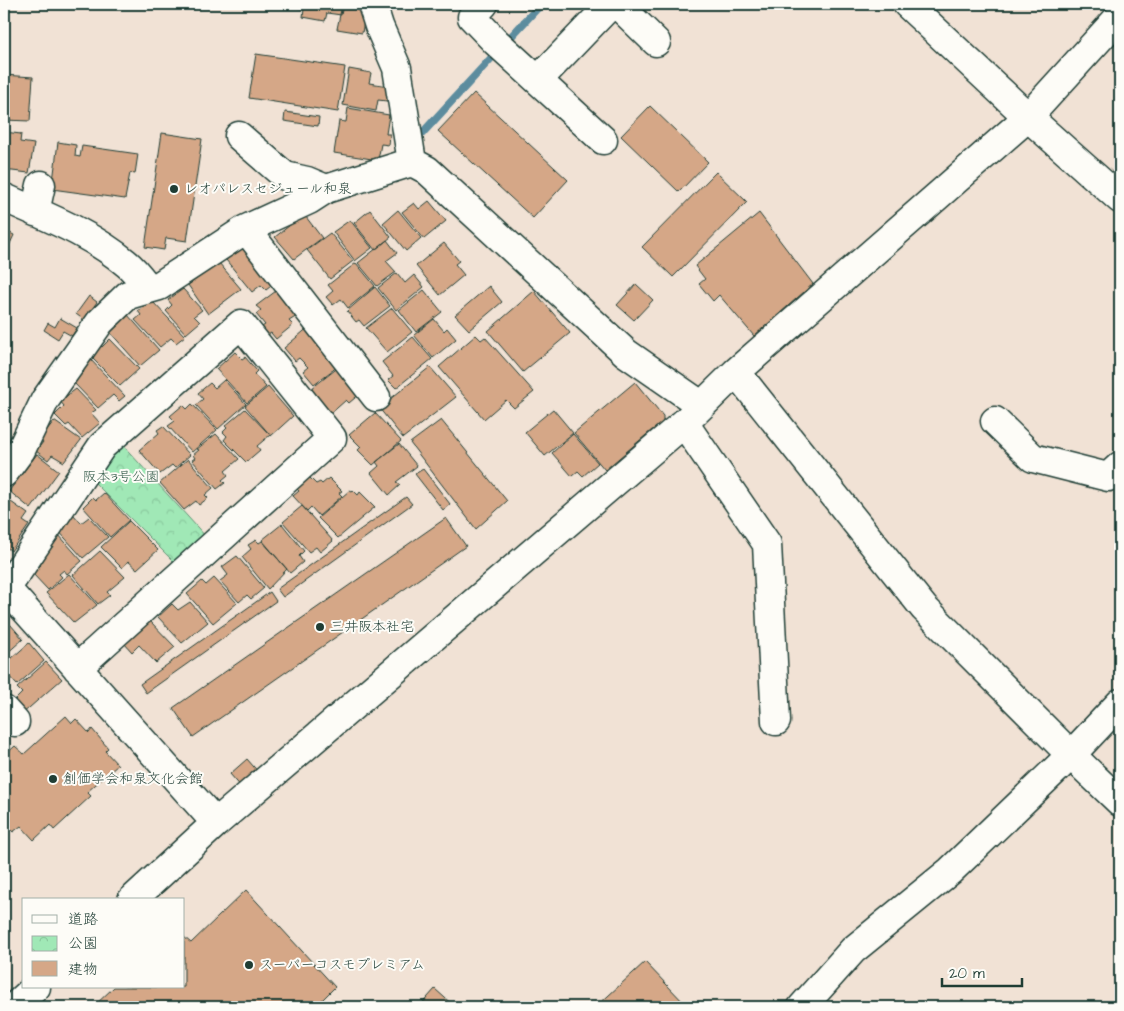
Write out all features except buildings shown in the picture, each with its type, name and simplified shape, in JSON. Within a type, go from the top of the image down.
[{"type":"street","points":[[372,4],[397,68],[412,162]]},
{"type":"street","points":[[484,4],[472,17],[500,46],[603,140]]},
{"type":"street","points":[[538,80],[611,4]]},
{"type":"street","points":[[617,4],[656,42]]},
{"type":"street","points":[[907,4],[1120,200]]},
{"type":"street","points":[[134,898],[216,823],[692,414],[736,372],[1028,117],[1120,16]]},
{"type":"street","points":[[240,136],[285,176],[307,181],[326,189]]},
{"type":"street","points":[[4,473],[21,450],[45,400],[100,322],[128,295],[159,286],[246,229],[308,200],[326,189],[412,162],[427,170],[692,414],[767,544],[776,722]]},
{"type":"street","points":[[35,212],[40,185]]},
{"type":"street","points":[[5,198],[74,228],[97,241],[128,264],[149,289]]},
{"type":"street","points":[[246,229],[376,397]]},
{"type":"street","points":[[77,668],[332,438],[241,324],[102,446],[5,587],[77,668],[216,823]]},
{"type":"street","points":[[736,372],[924,608],[1120,802]]},
{"type":"street","points":[[995,420],[1033,458],[1108,477],[1120,466]]},
{"type":"street","points":[[802,1007],[853,950],[950,871],[1071,755],[1120,703]]},
{"type":"street","points":[[14,1007],[35,988]]},
{"type":"green space","name":"阪本3号公園","points":[[120,442],[207,538],[179,567],[91,479]]},
{"type":"waterway","points":[[416,140],[541,4]]},
{"type":"place","name":"レオパレスセジュール和泉","points":[[174,189]]},
{"type":"place","name":"三井阪本社宅","points":[[320,627]]},
{"type":"place","name":"創価学会和泉文化会館","points":[[53,779]]},
{"type":"place","name":"スーパーコスモプレミアム","points":[[249,965]]}]
